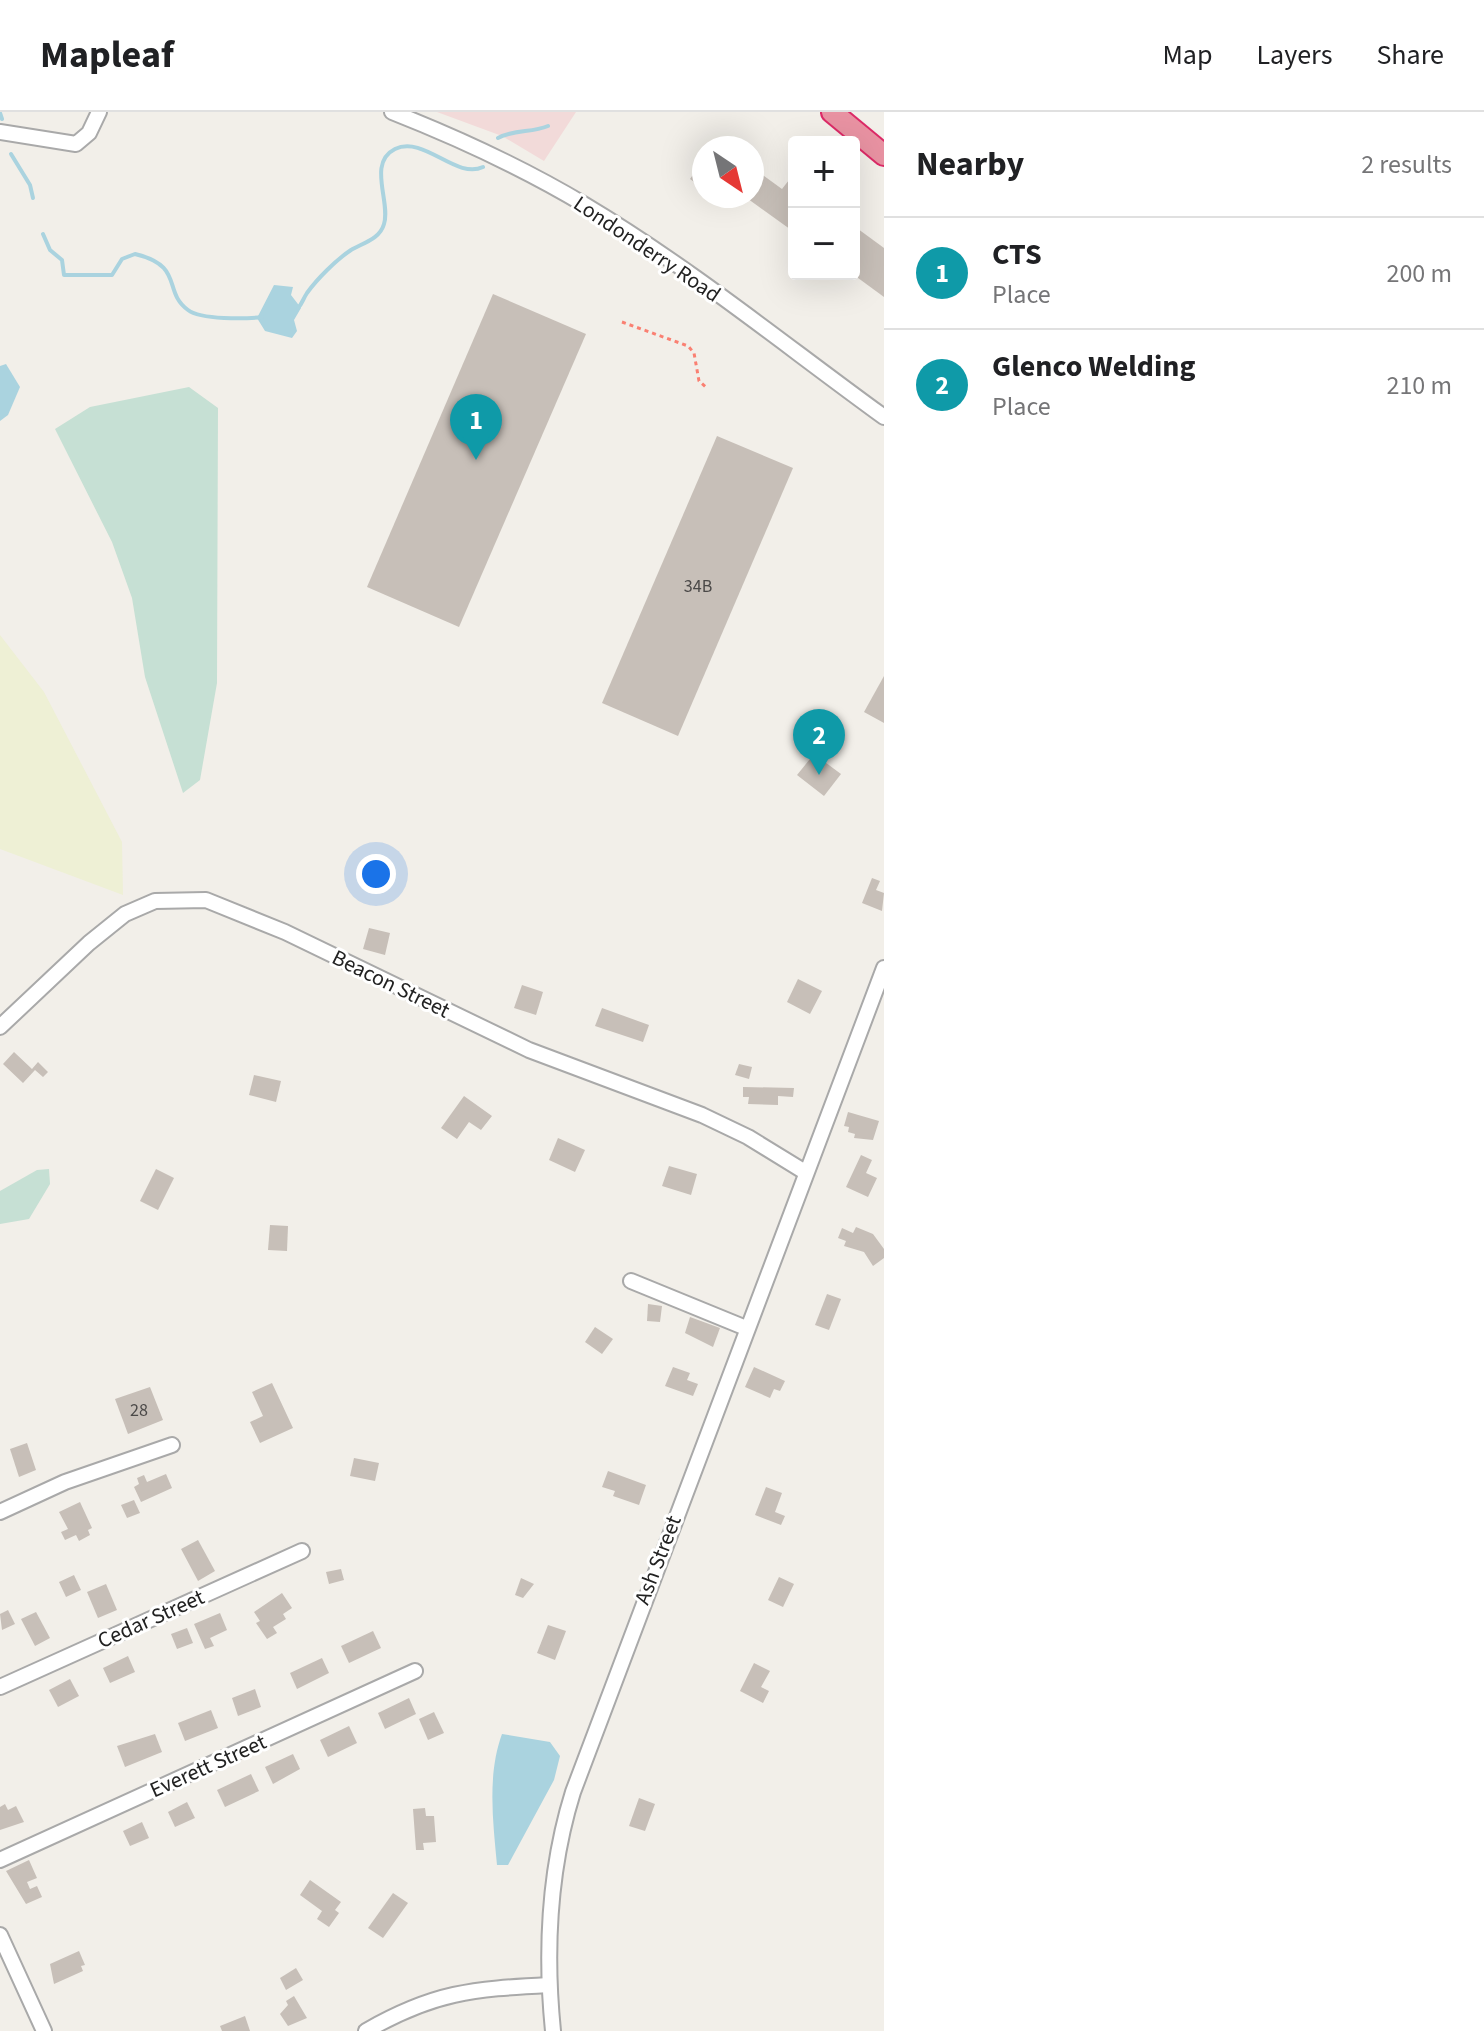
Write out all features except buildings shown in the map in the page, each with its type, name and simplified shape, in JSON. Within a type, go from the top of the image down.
[{"type":"highway","points":[[832,112],[884,155]]},
{"type":"street","points":[[0,132],[76,144],[89,133],[99,112]]},
{"type":"street","name":"Londonderry Road","points":[[392,112],[499,158],[588,207],[654,249],[884,417]]},
{"type":"street","name":"Beacon Street","points":[[0,1027],[89,943],[125,914],[155,901],[206,900],[274,926],[529,1050],[702,1115],[748,1137],[805,1172]]},
{"type":"street","name":"Ash Street","points":[[553,2031],[549,1985],[559,1837],[613,1678],[884,968]]},
{"type":"street","points":[[631,1281],[746,1328]]},
{"type":"street","points":[[0,1512],[65,1482],[172,1445]]},
{"type":"street","name":"Cedar Street","points":[[0,1687],[302,1551]]},
{"type":"street","name":"Everett Street","points":[[0,1860],[415,1671]]},
{"type":"street","points":[[0,1935],[44,2031]]},
{"type":"street","points":[[366,2031],[406,2009],[446,1994],[549,1985]]},
{"type":"path","points":[[622,322],[688,346],[694,353],[699,381],[708,389]]},
{"type":"shaded area","points":[[437,112],[576,112],[544,161],[502,136]]},
{"type":"green space","points":[[189,387],[218,408],[217,683],[200,780],[183,793],[145,677],[132,598],[112,542],[55,429],[90,407]]},
{"type":"green space","points":[[0,635],[44,692],[122,842],[123,895],[0,849]]},
{"type":"green space","points":[[49,1169],[50,1184],[29,1219],[0,1224],[0,1191],[37,1170]]},
{"type":"water","points":[[274,285],[293,287],[291,295],[301,308],[294,320],[297,331],[292,338],[265,331],[257,318]]},
{"type":"water","points":[[6,364],[20,387],[8,415],[0,421],[0,366]]},
{"type":"water","points":[[502,1734],[550,1742],[560,1756],[554,1780],[508,1865],[497,1865],[493,1815],[494,1766]]},
{"type":"waterway","points":[[0,113],[2,119]]},
{"type":"waterway","points":[[498,138],[548,126]]},
{"type":"waterway","points":[[298,308],[333,264],[375,237],[382,229],[385,215],[381,173],[387,155],[406,146],[428,152],[462,168],[483,167]]},
{"type":"waterway","points":[[11,154],[30,185],[33,198]]},
{"type":"waterway","points":[[43,234],[50,250],[62,260],[64,275],[112,275],[122,259],[135,254],[161,265],[180,303],[194,313],[224,318],[262,317]]},
{"type":"place","name":"CTS","points":[[476,460]]},
{"type":"place","name":"Glenco Welding","points":[[819,775]]}]
